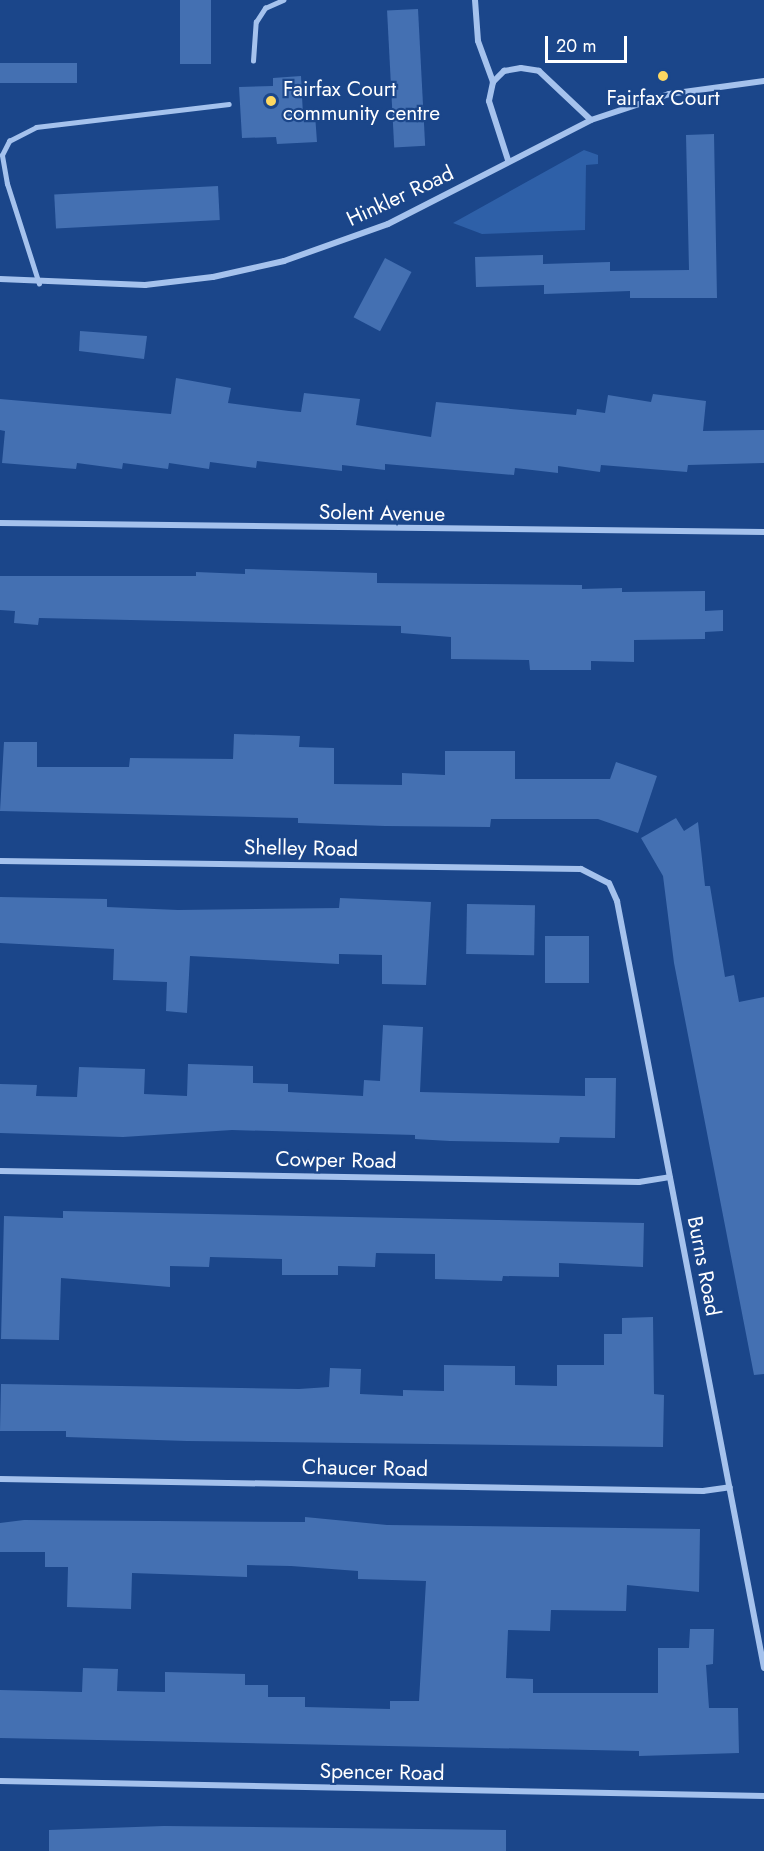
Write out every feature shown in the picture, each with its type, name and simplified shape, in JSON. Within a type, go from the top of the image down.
[{"type":"street","points":[[475,0],[478,41],[493,82],[489,101],[508,160]]},
{"type":"street","points":[[493,82],[504,71],[521,68],[539,71],[591,120]]},
{"type":"street","name":"Hinkler Road","points":[[0,279],[39,284],[145,285],[213,278],[284,261],[388,224],[508,160],[591,120],[669,94],[764,81]]},
{"type":"street","name":"Solent Avenue","points":[[0,524],[764,532]]},
{"type":"street","name":"Shelley Road","points":[[0,861],[556,868],[601,876]]},
{"type":"street","name":"Burns Road","points":[[601,876],[617,901],[764,1668]]},
{"type":"street","name":"Cowper Road","points":[[0,1172],[639,1182],[670,1177]]},
{"type":"street","name":"Chaucer Road","points":[[0,1479],[703,1491],[729,1487]]},
{"type":"street","name":"Spencer Road","points":[[0,1781],[764,1796]]},
{"type":"lane","points":[[254,61],[256,22],[265,8],[283,0]]},
{"type":"lane","points":[[39,284],[7,184],[2,155],[9,141],[36,127],[229,104]]},
{"type":"shaded area","points":[[584,150],[598,155],[598,164],[586,165],[585,230],[482,234],[453,223]]},
{"type":"building","points":[[180,0],[211,0],[211,64],[180,64]]},
{"type":"building","points":[[418,9],[425,146],[394,147],[387,11]]},
{"type":"building","points":[[0,63],[77,63],[77,83],[0,83]]},
{"type":"building","name":"Fairfax Court community centre","points":[[301,76],[303,115],[315,114],[317,142],[277,144],[276,137],[242,138],[239,87],[273,86],[273,78]]},
{"type":"building","points":[[714,134],[717,298],[630,298],[630,291],[544,294],[544,285],[476,287],[475,257],[543,255],[543,264],[610,262],[610,271],[689,270],[686,135]]},
{"type":"building","points":[[218,186],[220,220],[56,229],[54,195]]},
{"type":"building","points":[[385,258],[411,272],[380,331],[354,317]]},
{"type":"building","points":[[80,331],[147,336],[144,359],[79,351]]},
{"type":"building","points":[[176,378],[231,388],[228,403],[289,411],[301,412],[304,393],[360,399],[356,425],[431,437],[436,402],[576,415],[577,409],[605,413],[608,395],[651,402],[653,394],[706,401],[703,431],[764,430],[764,463],[688,465],[687,472],[601,465],[600,472],[558,466],[558,473],[515,468],[514,475],[385,464],[385,470],[342,465],[342,471],[257,461],[256,468],[210,462],[209,469],[169,463],[168,469],[123,463],[122,469],[77,463],[76,469],[2,463],[5,431],[0,430],[0,399],[171,414]]},
{"type":"building","points":[[245,569],[377,573],[377,583],[582,585],[582,589],[622,588],[622,592],[705,591],[705,611],[723,610],[723,631],[705,632],[705,639],[634,640],[634,662],[591,661],[591,670],[530,670],[529,660],[451,659],[451,637],[401,633],[401,626],[39,618],[38,625],[14,623],[15,611],[0,610],[0,576],[196,576],[196,572],[245,574]]},
{"type":"building","points":[[234,734],[300,736],[299,747],[334,748],[334,784],[402,785],[402,773],[445,775],[445,751],[515,751],[515,779],[610,779],[616,762],[657,776],[638,833],[598,819],[491,819],[490,827],[385,826],[298,823],[298,818],[0,811],[4,742],[37,742],[37,767],[129,767],[130,758],[233,759]]},
{"type":"building","points":[[676,818],[684,831],[698,822],[705,886],[710,886],[725,977],[734,975],[739,1002],[764,997],[764,1374],[754,1375],[674,963],[663,876],[641,838]]},
{"type":"building","points":[[0,897],[107,899],[107,907],[178,910],[339,908],[340,898],[431,902],[426,985],[382,984],[382,955],[339,954],[339,964],[190,956],[187,1013],[166,1011],[167,982],[113,980],[114,949],[0,943]]},
{"type":"building","points":[[467,904],[535,905],[534,955],[466,954]]},
{"type":"building","points":[[545,936],[589,936],[589,983],[545,983]]},
{"type":"building","points":[[383,1025],[423,1027],[420,1092],[585,1096],[585,1078],[616,1078],[615,1138],[560,1137],[559,1143],[450,1141],[415,1139],[415,1135],[232,1130],[123,1137],[0,1133],[0,1084],[37,1085],[36,1096],[77,1097],[79,1067],[145,1069],[144,1094],[187,1096],[188,1064],[253,1066],[253,1083],[288,1084],[288,1092],[363,1096],[364,1080],[380,1081]]},
{"type":"building","points":[[63,1211],[644,1223],[643,1267],[559,1263],[559,1277],[503,1276],[502,1281],[435,1279],[435,1254],[376,1253],[375,1267],[338,1266],[338,1275],[282,1275],[282,1259],[210,1257],[209,1267],[170,1266],[170,1287],[61,1278],[59,1340],[1,1339],[4,1216],[63,1218]]},
{"type":"building","points":[[653,1317],[654,1394],[664,1395],[663,1447],[187,1441],[66,1437],[66,1431],[0,1431],[1,1384],[299,1389],[329,1387],[330,1368],[361,1369],[360,1394],[403,1396],[403,1390],[444,1391],[444,1365],[515,1366],[515,1385],[557,1386],[557,1365],[604,1365],[604,1334],[622,1334],[622,1318]]},
{"type":"building","points":[[305,1517],[387,1525],[700,1529],[699,1592],[627,1585],[626,1611],[551,1610],[550,1631],[508,1630],[506,1678],[533,1679],[533,1693],[658,1693],[658,1648],[689,1648],[690,1629],[714,1629],[713,1664],[706,1665],[709,1708],[738,1708],[739,1753],[639,1756],[639,1751],[0,1738],[0,1690],[82,1692],[83,1668],[118,1669],[117,1691],[165,1692],[165,1672],[245,1674],[245,1685],[268,1685],[268,1697],[305,1697],[305,1707],[390,1709],[390,1701],[419,1701],[426,1581],[358,1579],[358,1571],[291,1566],[247,1565],[247,1577],[132,1573],[131,1609],[67,1607],[68,1567],[45,1567],[45,1552],[0,1552],[0,1523],[24,1520],[305,1522]]},
{"type":"building","points":[[164,1826],[506,1830],[506,1851],[49,1851],[49,1830]]},
{"type":"place","name":"Fairfax Court","points":[[663,76]]},
{"type":"place","name":"Fairfax Court community centre","points":[[271,101]]}]
